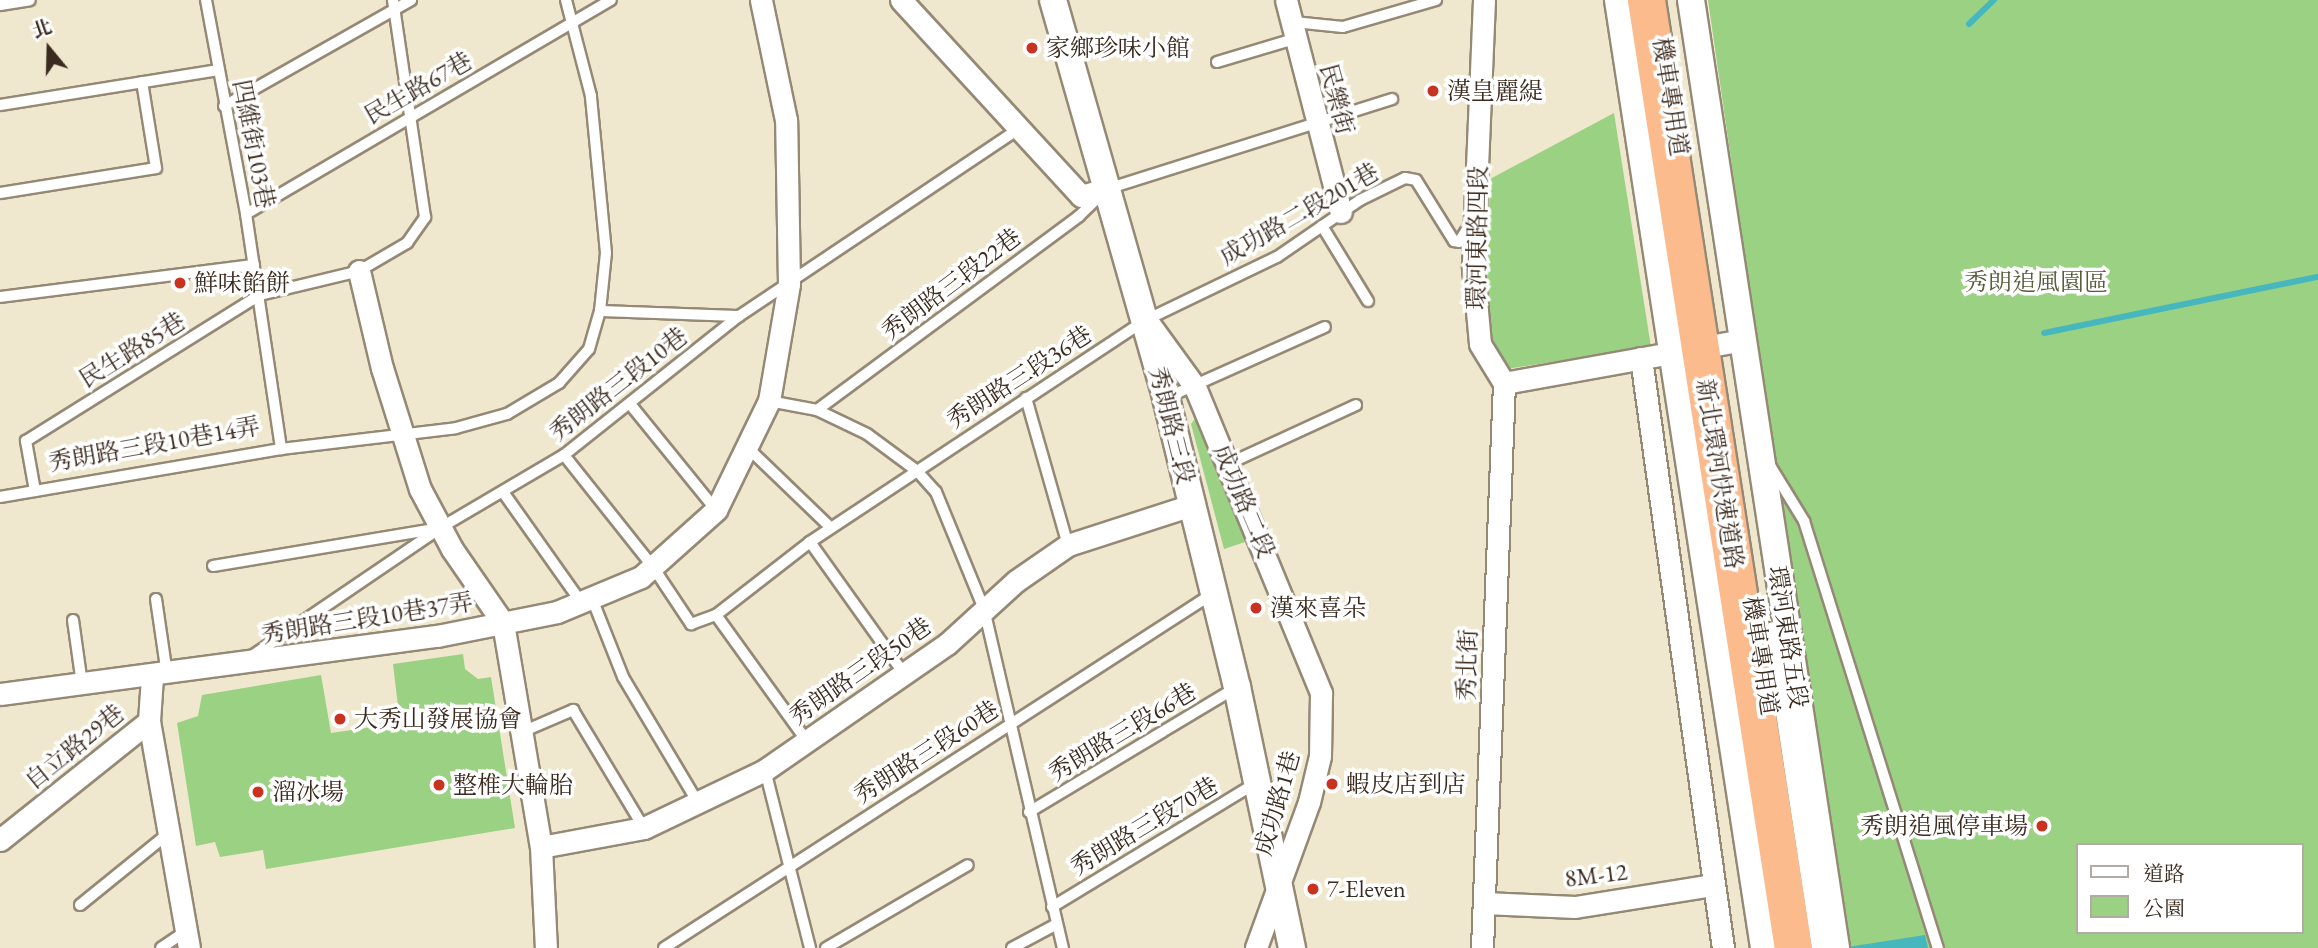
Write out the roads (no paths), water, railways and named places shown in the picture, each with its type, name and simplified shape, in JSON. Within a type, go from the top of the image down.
[{"type":"highway","name":"新北環河快速道路","points":[[1646,0],[1713,344],[1812,948]]},
{"type":"highway","name":"新北環河快速道路","points":[[1668,0],[1793,948]]},
{"type":"street","points":[[716,510],[769,401],[789,284],[786,120],[761,0]]},
{"type":"street","points":[[901,0],[1081,196],[1107,189],[1053,0]]},
{"type":"street","name":"民樂街","points":[[1286,0],[1341,212]]},
{"type":"street","name":"環河東路四段","points":[[1484,0],[1475,216],[1476,326],[1480,344],[1504,383]]},
{"type":"street","points":[[1618,0],[1713,344]]},
{"type":"street","name":"機車專用道","points":[[1629,0],[1713,344],[1822,948]]},
{"type":"street","name":"機車專用道","points":[[1678,0],[1713,344],[1781,948]]},
{"type":"street","points":[[1691,0],[1713,344],[1764,948]]},
{"type":"street","name":"秀朗路三段","points":[[1107,189],[1146,320],[1237,687],[1259,781],[1292,948]]},
{"type":"street","points":[[359,271],[400,432],[420,489],[440,528],[503,623]]},
{"type":"street","name":"成功路二段","points":[[1146,320],[1195,387],[1321,693]]},
{"type":"street","points":[[1504,383],[1713,344]]},
{"type":"street","name":"環河東路五段","points":[[1713,344],[1758,455],[1836,948]]},
{"type":"street","points":[[1641,358],[1723,948]]},
{"type":"street","name":"秀北街","points":[[1482,948],[1504,383]]},
{"type":"street","name":"秀朗路三段50巷","points":[[541,847],[644,828],[765,770],[947,643],[984,609],[1068,545],[1192,505]]},
{"type":"street","name":"秀朗路三段10巷37弄","points":[[0,694],[239,665],[503,623],[586,599],[641,577],[716,510]]},
{"type":"street","name":"秀朗路三段10巷37弄","points":[[503,623],[541,847],[546,948]]},
{"type":"street","points":[[160,676],[149,721],[187,940]]},
{"type":"street","name":"成功路1巷","points":[[1279,885],[1320,756],[1321,693]]},
{"type":"street","name":"自立路29巷","points":[[0,840],[149,721]]},
{"type":"street","points":[[1256,948],[1279,885]]},
{"type":"street","name":"8M-12","points":[[1484,903],[1575,907],[1713,885]]},
{"type":"lane","points":[[0,5],[30,0]]},
{"type":"lane","name":"四維街103巷","points":[[206,0],[260,295]]},
{"type":"lane","points":[[224,106],[394,5],[411,0]]},
{"type":"lane","name":"秀朗路三段10巷14弄","points":[[0,496],[281,449],[400,432],[456,428],[507,414],[549,389],[589,349],[600,311],[606,253],[591,96],[566,0]]},
{"type":"lane","name":"民生路67巷","points":[[246,214],[611,0]]},
{"type":"lane","points":[[1217,62],[1294,31],[1343,27],[1436,0]]},
{"type":"lane","name":"民生路85巷","points":[[35,491],[26,441],[260,295],[359,271],[407,243],[425,217],[394,5]]},
{"type":"lane","points":[[0,104],[218,70]]},
{"type":"lane","points":[[0,192],[156,168],[142,82]]},
{"type":"lane","points":[[1107,189],[1241,143],[1392,99]]},
{"type":"lane","name":"秀朗路三段10巷","points":[[239,665],[440,528],[564,455],[739,316],[1018,129]]},
{"type":"lane","name":"成功路二段201巷","points":[[1146,320],[1277,257],[1341,212],[1405,178],[1416,180],[1454,241],[1459,242],[1475,216]]},
{"type":"lane","name":"秀朗路三段22巷","points":[[817,410],[1079,216],[1107,189]]},
{"type":"lane","points":[[1322,226],[1368,301]]},
{"type":"lane","points":[[0,297],[254,265]]},
{"type":"lane","name":"秀朗路三段10巷14弄","points":[[260,295],[281,449]]},
{"type":"lane","points":[[600,311],[739,316]]},
{"type":"lane","name":"秀朗路三段36巷","points":[[716,615],[810,542],[1146,320]]},
{"type":"lane","points":[[1166,398],[1325,327]]},
{"type":"lane","points":[[1026,398],[1068,545]]},
{"type":"lane","points":[[769,401],[817,410],[867,434],[917,471],[936,492],[984,609],[1029,813],[1063,948]]},
{"type":"lane","points":[[630,404],[716,510]]},
{"type":"lane","points":[[1227,464],[1356,404]]},
{"type":"lane","points":[[748,448],[831,528]]},
{"type":"lane","points":[[564,455],[653,567],[691,624],[716,615],[807,741]]},
{"type":"lane","points":[[1758,455],[1774,469],[1804,521],[1938,948]]},
{"type":"lane","points":[[503,492],[586,599],[623,677],[698,803]]},
{"type":"lane","points":[[214,566],[440,528]]},
{"type":"lane","points":[[810,542],[904,674]]},
{"type":"lane","name":"秀朗路三段60巷","points":[[664,948],[1009,722],[1212,594]]},
{"type":"lane","points":[[156,599],[160,676]]},
{"type":"lane","points":[[73,620],[82,684]]},
{"type":"lane","name":"秀朗路三段66巷","points":[[1029,813],[1237,687]]},
{"type":"lane","points":[[522,732],[573,709],[644,828]]},
{"type":"lane","points":[[765,770],[810,948]]},
{"type":"lane","name":"秀朗路三段70巷","points":[[1052,907],[1259,781]]},
{"type":"lane","points":[[80,905],[169,833]]},
{"type":"lane","points":[[826,948],[968,865]]},
{"type":"lane","points":[[1012,948],[1057,924]]},
{"type":"lane","points":[[161,948],[187,940]]},
{"type":"water","points":[[1925,935],[1928,948],[1841,948]]},
{"type":"waterway","points":[[1969,24],[1994,0]]},
{"type":"waterway","points":[[2044,333],[2318,277]]},
{"type":"place","name":"家鄉珍味小館","points":[[1032,48]]},
{"type":"place","name":"漢皇麗緹","points":[[1433,91]]},
{"type":"place","name":"鮮味餡餅","points":[[180,283]]},
{"type":"place","name":"漢來喜朵","points":[[1256,608]]},
{"type":"place","name":"大秀山發展協會","points":[[340,719]]},
{"type":"place","name":"蝦皮店到店","points":[[1332,784]]},
{"type":"place","name":"整椎大輪胎","points":[[439,785]]},
{"type":"place","name":"溜冰場","points":[[258,792]]},
{"type":"place","name":"秀朗追風停車場","points":[[2042,826]]},
{"type":"place","name":"7-Eleven","points":[[1313,889]]},
{"type":"park label","name":"秀朗追風園區","points":[[2036,282]]}]
